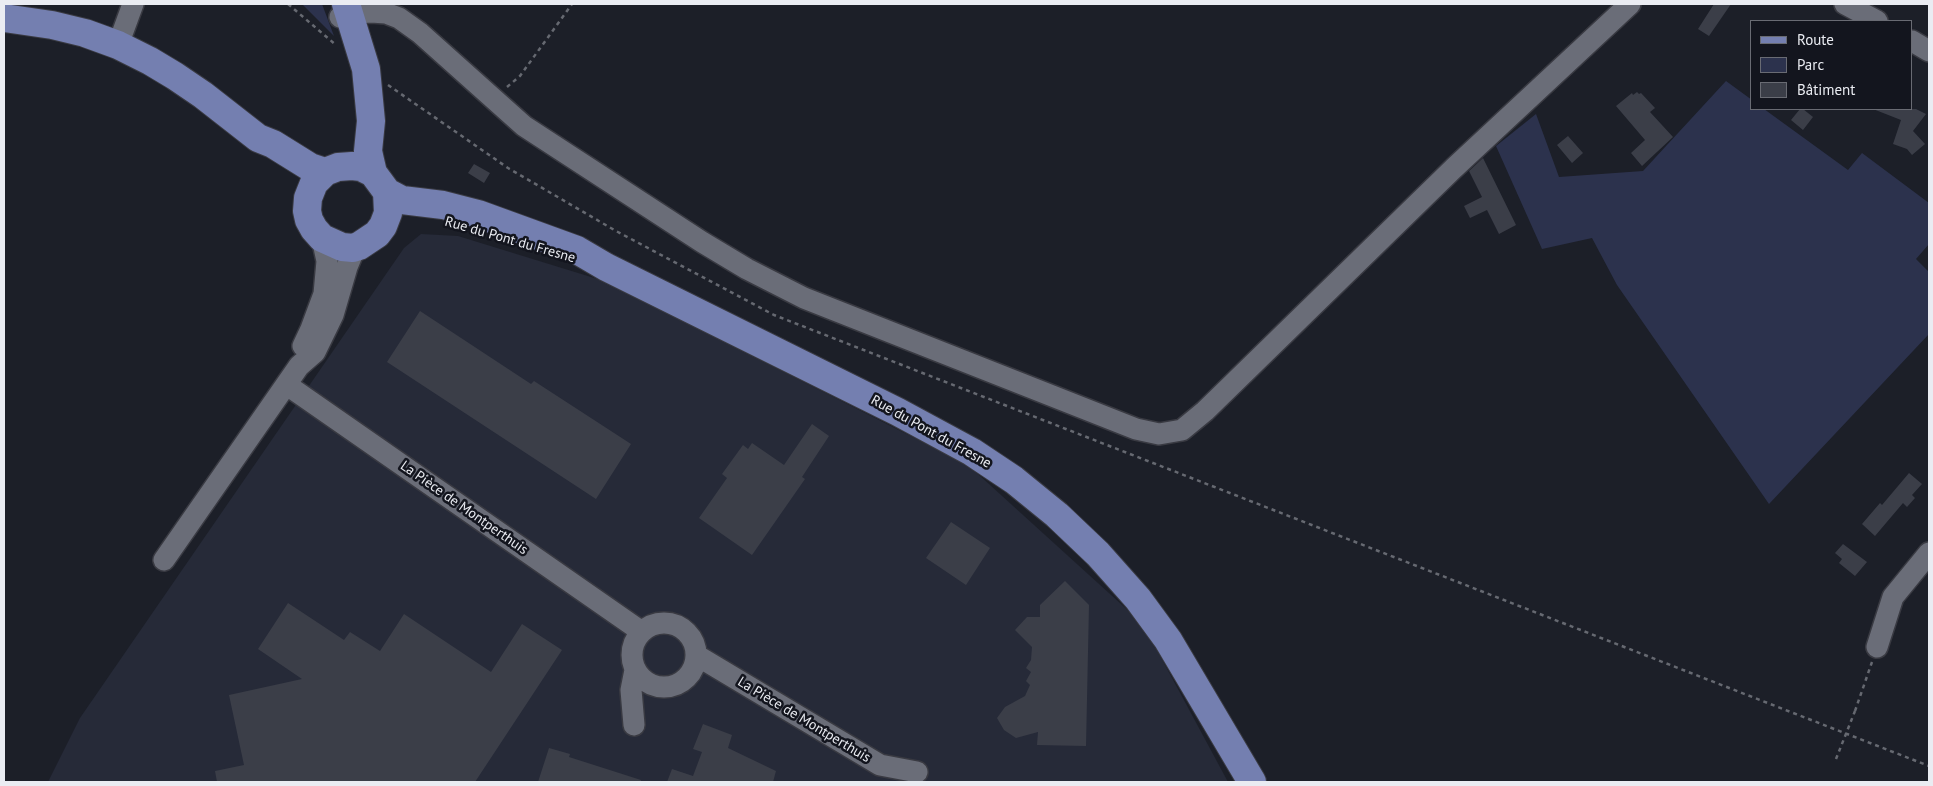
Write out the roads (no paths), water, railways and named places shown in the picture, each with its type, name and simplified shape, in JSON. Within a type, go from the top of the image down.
[{"type":"main road","points":[[340,16],[366,69],[371,121],[368,151],[380,183],[388,213],[383,226],[377,234],[359,246],[342,247],[322,238],[314,230],[309,220],[308,198],[314,183],[345,157],[354,133],[358,97],[340,16]]},
{"type":"main road","points":[[4,18],[52,24],[118,45],[175,76],[203,95],[258,138],[273,144],[310,167],[332,169],[352,166],[361,167],[380,183]]},
{"type":"main road","points":[[258,138],[268,155],[285,171],[308,198]]},
{"type":"main road","name":"Rue du Pont du Fresne","points":[[380,183],[402,200],[443,205],[478,214],[577,250],[606,267],[898,412],[972,452],[1014,480],[1057,514],[1098,554],[1138,599],[1168,640],[1252,782]]},
{"type":"main road","name":"Rue du Pont du Fresne","points":[[383,226],[417,218],[439,219],[514,238],[551,252],[606,267]]},
{"type":"street","points":[[118,45],[133,4]]},
{"type":"street","points":[[340,16],[371,12],[386,13],[399,18],[420,34],[524,126],[702,242],[747,269],[796,294],[1136,429],[1159,434],[1182,430],[1205,411],[1454,168],[1630,4]]},
{"type":"street","points":[[1847,4],[1875,20]]},
{"type":"street","points":[[1913,42],[1929,51]]},
{"type":"street","points":[[299,366],[303,346],[312,329],[324,294],[327,262],[322,238]]},
{"type":"street","points":[[164,560],[299,366],[315,352],[325,335],[336,307],[347,267],[352,255],[359,246]]},
{"type":"street","name":"La Pièce de Montperthuis","points":[[287,385],[642,632]]},
{"type":"street","points":[[1877,648],[1894,597],[1929,553]]},
{"type":"street","points":[[661,623],[672,624],[682,628],[690,635],[695,645],[696,655],[695,666],[690,675],[682,682],[672,686],[661,687],[651,684],[642,678],[632,660],[632,650],[642,632],[651,626],[661,623]]},
{"type":"street","name":"La Pièce de Montperthuis","points":[[696,655],[880,765],[917,772]]},
{"type":"street","points":[[634,725],[631,690],[636,670]]}]
